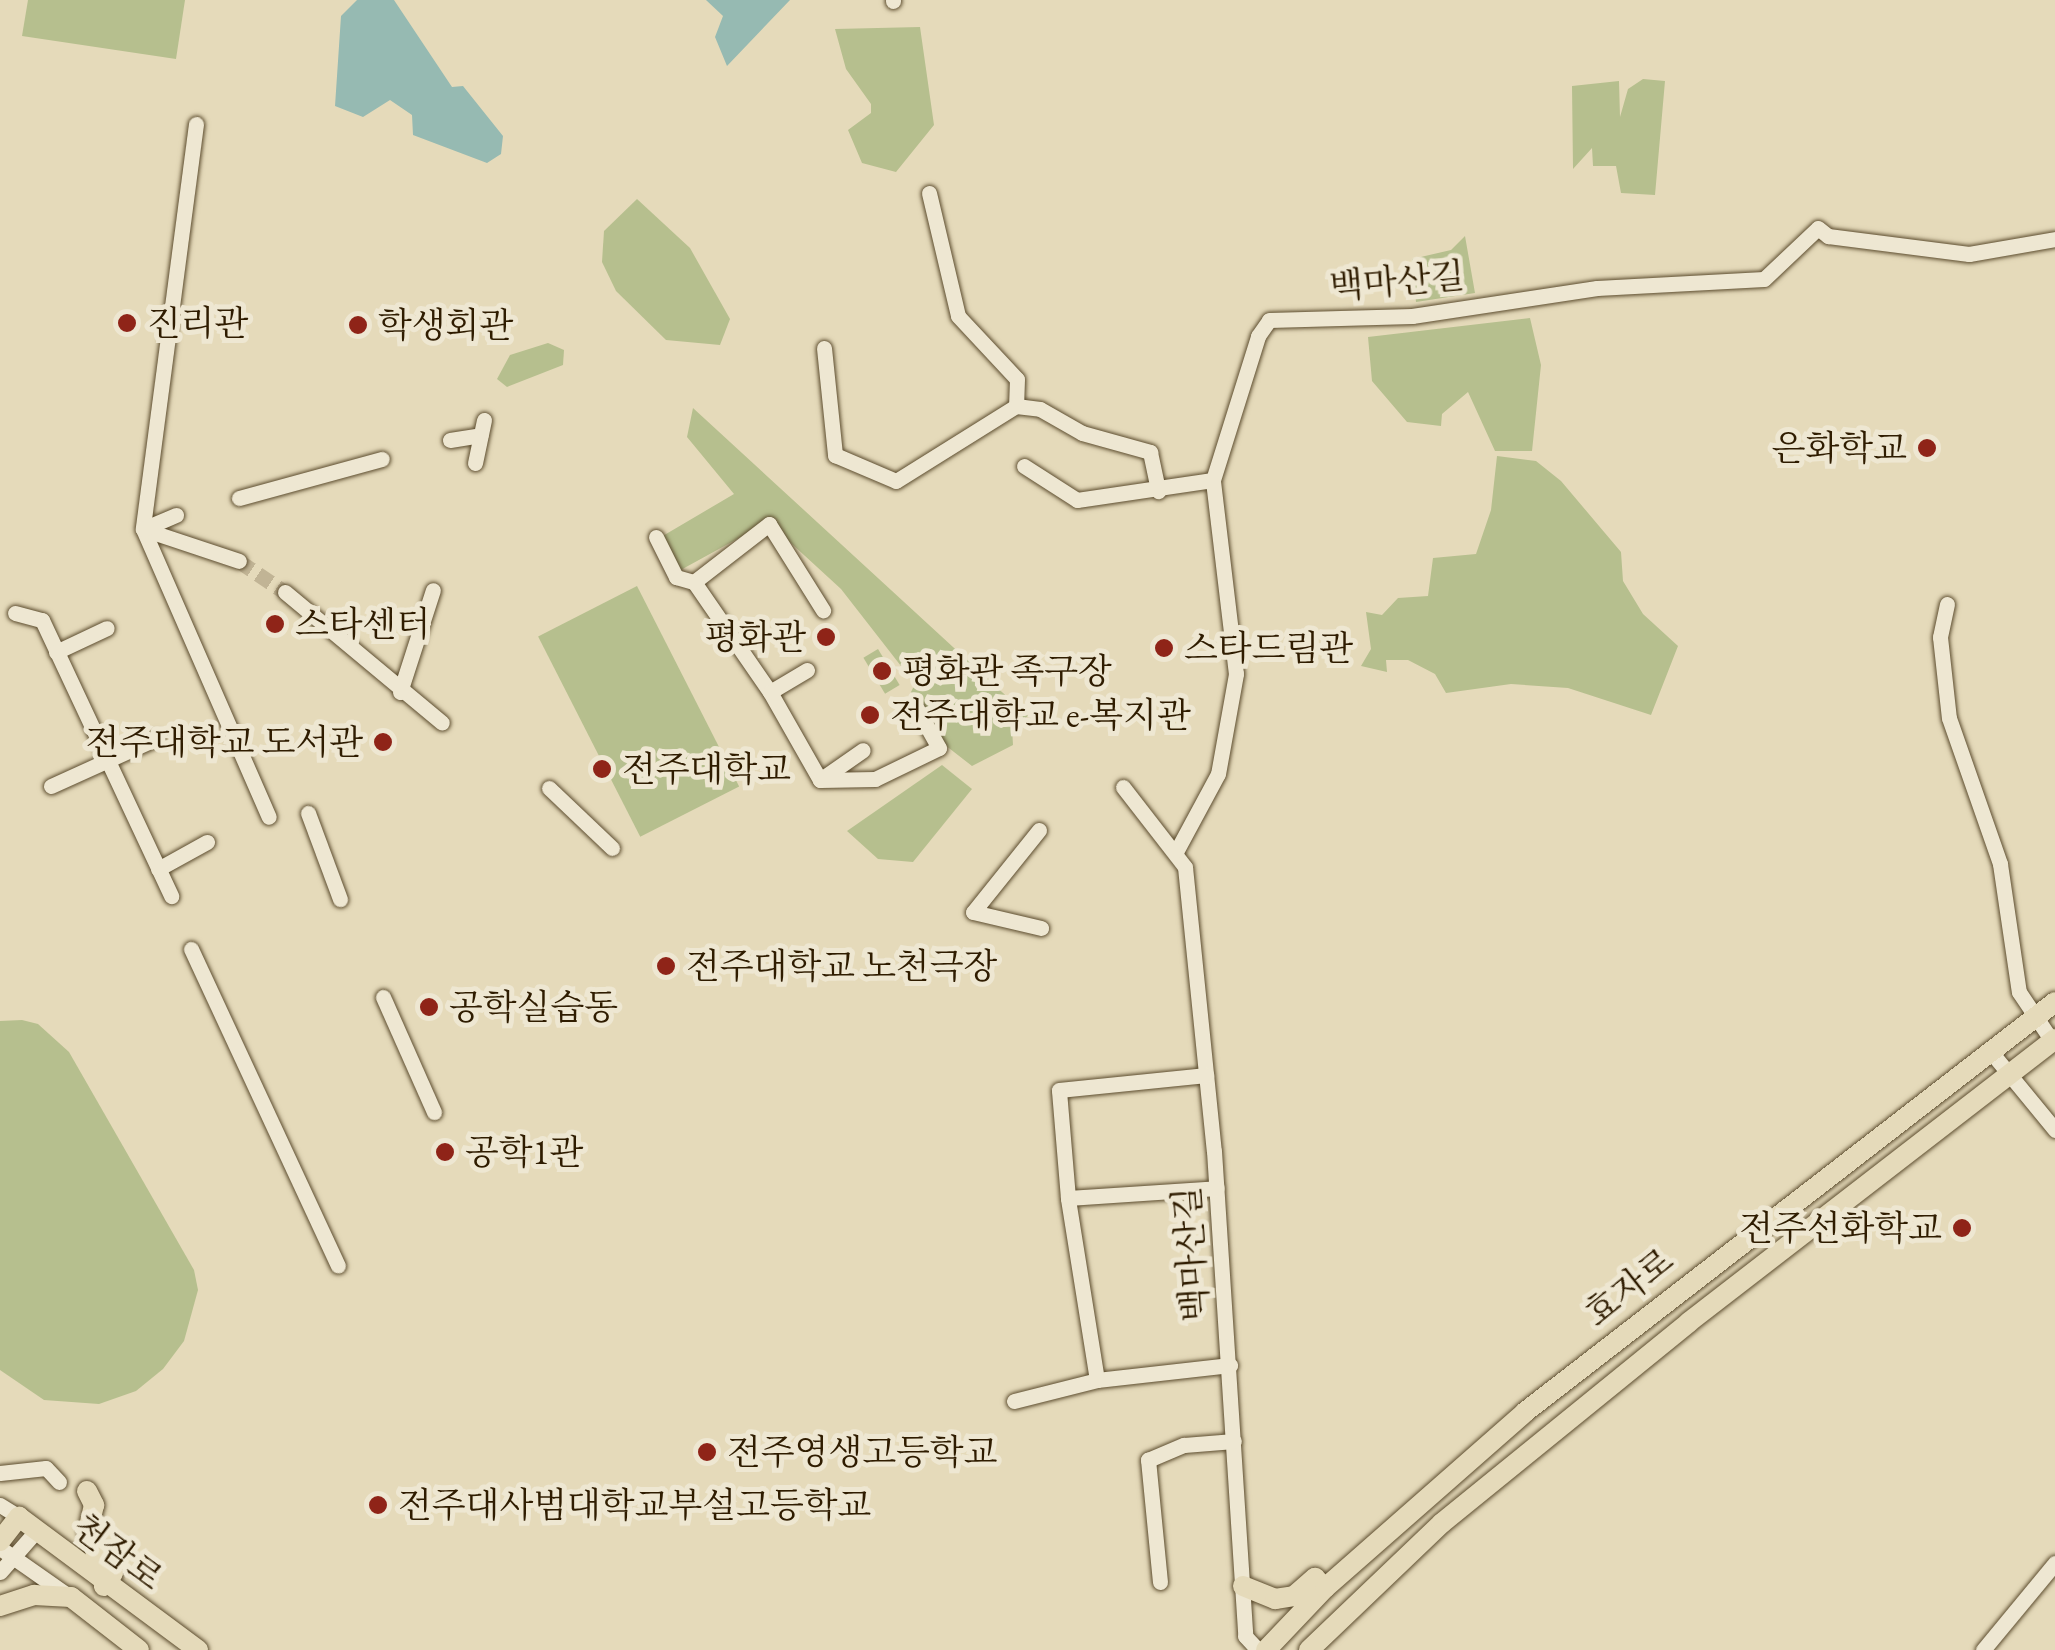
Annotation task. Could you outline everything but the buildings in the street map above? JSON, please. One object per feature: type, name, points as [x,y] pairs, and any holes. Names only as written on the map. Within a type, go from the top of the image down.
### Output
[{"type":"main road","name":"효자로","points":[[1266,1650],[1325,1588],[1524,1412],[2055,1002]]},
{"type":"main road","name":"효자로","points":[[1310,1650],[1442,1522],[1689,1322],[2054,1040]]},
{"type":"main road","points":[[87,1491],[94,1505],[88,1532],[96,1556],[113,1572],[104,1586]]},
{"type":"main road","points":[[4,1548],[19,1517]]},
{"type":"main road","name":"천잠로","points":[[19,1517],[104,1586],[198,1650]]},
{"type":"main road","points":[[1244,1586],[1275,1599],[1294,1596],[1315,1578],[1325,1588]]},
{"type":"main road","points":[[0,1606],[34,1595],[71,1597]]},
{"type":"main road","name":"천잠로","points":[[71,1597],[139,1650]]},
{"type":"street","points":[[196,124],[143,529],[269,817]]},
{"type":"street","points":[[929,193],[958,316],[1017,380],[1016,406]]},
{"type":"street","name":"백마산길","points":[[1178,850],[1218,774],[1236,674],[1214,480],[1269,320],[1412,316],[1597,288],[1764,279],[1818,228],[1828,236],[1969,254],[2055,239]]},
{"type":"street","points":[[824,348],[835,455],[896,481],[1016,406],[1040,408],[1082,433],[1150,452],[1158,491]]},
{"type":"street","points":[[450,440],[483,427],[475,462]]},
{"type":"street","points":[[238,498],[382,458]]},
{"type":"street","points":[[1024,466],[1077,500],[1214,480]]},
{"type":"street","points":[[143,529],[176,515]]},
{"type":"street","points":[[694,582],[769,524],[823,610]]},
{"type":"street","points":[[143,529],[239,561]]},
{"type":"street","points":[[656,537],[676,577],[694,582],[770,692],[820,780]]},
{"type":"street","points":[[400,692],[433,590]]},
{"type":"street","points":[[285,592],[442,724]]},
{"type":"street","points":[[1947,604],[1940,637],[1949,718],[2000,864],[2020,992],[2033,1018],[2054,1040]]},
{"type":"street","points":[[15,613],[42,620],[171,896]]},
{"type":"street","points":[[56,652],[107,628]]},
{"type":"street","points":[[770,692],[807,670]]},
{"type":"street","points":[[820,780],[875,779],[938,748],[917,709]]},
{"type":"street","points":[[51,786],[157,738]]},
{"type":"street","points":[[820,780],[862,750]]},
{"type":"street","name":"백마산길","points":[[1124,787],[1178,850],[1185,867],[1217,1188],[1245,1636],[1258,1650]]},
{"type":"street","points":[[549,788],[612,848]]},
{"type":"street","points":[[308,813],[340,899]]},
{"type":"street","points":[[1039,830],[973,912],[1040,928]]},
{"type":"street","points":[[158,868],[207,842]]},
{"type":"street","points":[[191,948],[338,1265]]},
{"type":"street","points":[[383,997],[434,1112]]},
{"type":"street","points":[[1992,1052],[2055,1130]]},
{"type":"street","points":[[1097,1380],[1068,1198],[1059,1090],[1206,1075]]},
{"type":"street","points":[[1068,1198],[1217,1188]]},
{"type":"street","points":[[1014,1401],[1097,1380],[1230,1365]]},
{"type":"street","points":[[1160,1582],[1148,1460],[1184,1446],[1234,1442]]},
{"type":"street","points":[[0,1472],[46,1468],[59,1482]]},
{"type":"street","name":"천잠로","points":[[0,1505],[19,1517]]},
{"type":"street","points":[[0,1572],[4,1548],[36,1532]]},
{"type":"street","name":"천잠로","points":[[4,1548],[71,1597]]},
{"type":"street","points":[[1983,1650],[2055,1563]]},
{"type":"green space","points":[[28,0],[185,0],[176,59],[22,36]]},
{"type":"green space","points":[[920,27],[934,125],[896,172],[862,163],[848,130],[871,113],[871,104],[846,69],[835,29]]},
{"type":"green space","points":[[1643,79],[1665,81],[1655,195],[1621,193],[1616,166],[1593,166],[1592,148],[1573,169],[1572,86],[1619,81],[1620,117],[1628,89]]},
{"type":"green space","points":[[637,199],[690,248],[730,319],[720,345],[666,340],[616,291],[602,262],[604,231]]},
{"type":"green space","points":[[1465,236],[1475,293],[1416,302],[1412,259],[1451,250]]},
{"type":"green space","points":[[1530,318],[1541,365],[1532,451],[1495,451],[1468,392],[1442,414],[1441,426],[1407,422],[1372,381],[1368,337]]},
{"type":"green space","points":[[548,343],[564,350],[563,365],[507,387],[497,379],[510,355]]},
{"type":"green space","points":[[693,408],[1028,716],[1012,728],[1013,745],[972,766],[936,738],[911,692],[915,684],[841,589],[768,522],[677,572],[661,537],[734,494],[687,437]]},
{"type":"green space","points":[[1497,456],[1536,461],[1561,481],[1621,552],[1623,581],[1643,614],[1678,646],[1651,715],[1568,688],[1511,684],[1446,693],[1435,674],[1408,660],[1386,660],[1387,672],[1361,666],[1371,649],[1366,612],[1382,615],[1398,598],[1428,596],[1433,558],[1476,554],[1491,510]]},
{"type":"green space","points":[[637,586],[739,786],[640,837],[538,636]]},
{"type":"green space","name":"평화관 족구장","points":[[878,649],[900,685],[885,694],[863,658]]},
{"type":"green space","points":[[942,765],[972,789],[913,862],[878,859],[847,831]]},
{"type":"green space","points":[[0,1021],[38,1024],[69,1052],[194,1270],[198,1290],[184,1341],[163,1369],[136,1391],[99,1404],[44,1400],[0,1370]]},
{"type":"water","points":[[357,0],[394,0],[452,87],[463,86],[503,136],[501,154],[487,163],[413,135],[412,115],[390,100],[363,117],[335,106],[341,16]]},
{"type":"water","points":[[706,0],[790,0],[727,66],[715,37],[723,16]]},
{"type":"tunnel","points":[[239,561],[285,592]]},
{"type":"place","name":"진리관","points":[[127,323]]},
{"type":"place","name":"학생회관","points":[[358,325]]},
{"type":"place","name":"은화학교","points":[[1927,448]]},
{"type":"place","name":"스타센터","points":[[275,624]]},
{"type":"place","name":"평화관","points":[[826,637]]},
{"type":"place","name":"스타드림관","points":[[1164,648]]},
{"type":"place","name":"평화관 족구장","points":[[882,671]]},
{"type":"place","name":"전주대학교 e-복지관","points":[[870,715]]},
{"type":"place","name":"전주대학교 도서관","points":[[383,742]]},
{"type":"place","name":"전주대학교","points":[[602,769]]},
{"type":"place","name":"전주대학교 노천극장","points":[[666,966]]},
{"type":"place","name":"공학실습동","points":[[429,1007]]},
{"type":"place","name":"공학1관","points":[[445,1152]]},
{"type":"place","name":"전주선화학교","points":[[1962,1228]]},
{"type":"place","name":"전주영생고등학교","points":[[707,1452]]},
{"type":"place","name":"전주대사범대학교부설고등학교","points":[[378,1505]]}]
